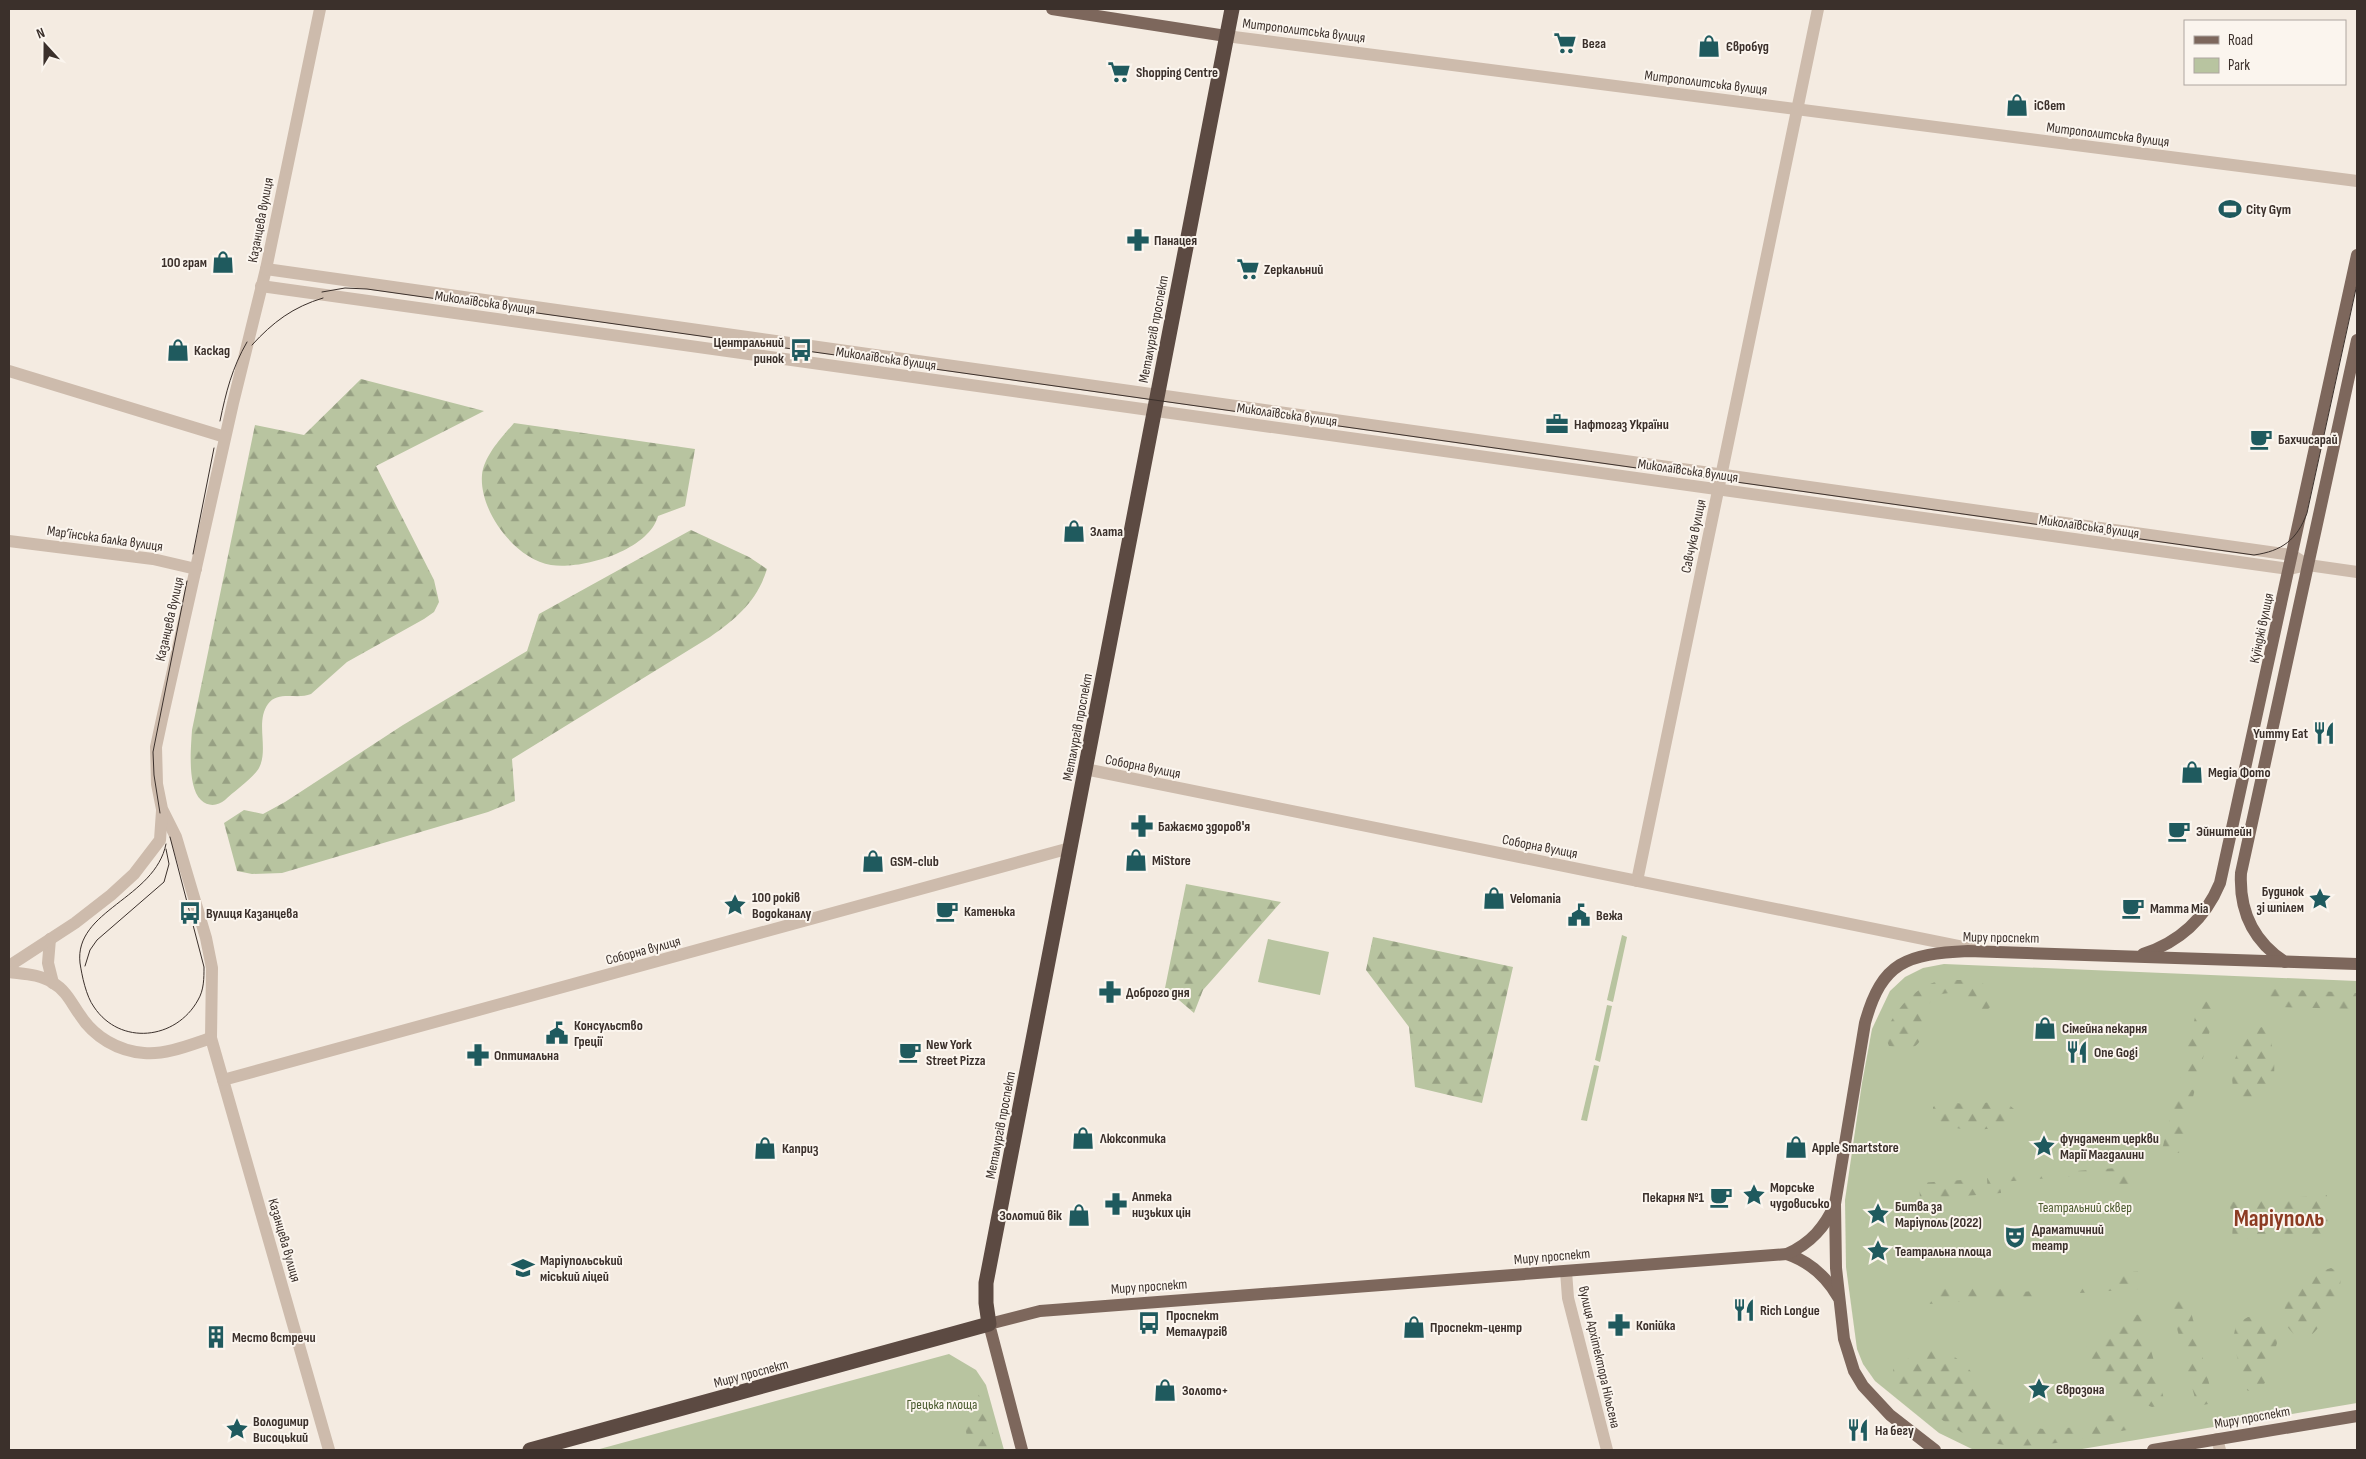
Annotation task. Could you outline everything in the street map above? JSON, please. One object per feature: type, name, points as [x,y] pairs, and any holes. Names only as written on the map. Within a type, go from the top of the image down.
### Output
[{"type":"highway","name":"Металургів проспект","points":[[989,1324],[986,1304],[986,1283],[1232,9]]},
{"type":"highway","name":"Миру проспект","points":[[530,1450],[989,1324]]},
{"type":"main road","name":"Митрополитська вулиця","points":[[1052,9],[1226,36]]},
{"type":"main road","name":"Куїнджі вулиця","points":[[2126,957],[2156,950],[2182,935],[2202,915],[2215,894],[2223,871],[2357,255]]},
{"type":"main road","points":[[2286,962],[2268,949],[2248,922],[2241,898],[2240,873],[2357,340]]},
{"type":"main road","name":"Миру проспект","points":[[1934,1450],[1890,1415],[1863,1386],[1848,1356],[1839,1299],[1835,1244],[1835,1204],[1860,1047],[1871,1000],[1877,987],[1886,976],[1910,959],[1945,952],[2357,964]]},
{"type":"main road","name":"Миру проспект","points":[[989,1324],[1040,1311],[1787,1254],[1810,1241],[1820,1230],[1835,1204]]},
{"type":"main road","name":"Миру проспект","points":[[1787,1254],[1811,1265],[1822,1275],[1839,1299]]},
{"type":"main road","name":"Металургів проспект","points":[[989,1324],[1022,1450]]},
{"type":"main road","name":"Миру проспект","points":[[2153,1450],[2219,1445],[2357,1416]]},
{"type":"street","name":"Казанцева вулиця","points":[[160,840],[162,809],[157,784],[156,747],[225,437],[266,269],[320,9]]},
{"type":"street","name":"Савчука вулиця","points":[[1636,881],[1818,9]]},
{"type":"street","name":"Митрополитська вулиця","points":[[1226,36],[2357,181]]},
{"type":"street","name":"Миколаївська вулиця","points":[[266,269],[926,363],[1156,403],[1718,489],[2288,570],[2308,565],[2357,572]]},
{"type":"street","name":"Миколаївська вулиця","points":[[262,286],[923,378],[1156,403],[1721,475],[2292,555],[2308,565]]},
{"type":"street","points":[[923,378],[926,363]]},
{"type":"street","points":[[9,371],[225,437]]},
{"type":"street","name":"Мар’їнська балка вулиця","points":[[9,541],[153,559],[196,569]]},
{"type":"street","name":"Соборна вулиця","points":[[1085,769],[1990,952]]},
{"type":"street","name":"Казанцева вулиця","points":[[162,809],[176,837],[192,888],[212,968],[211,1038],[329,1450]]},
{"type":"street","points":[[9,966],[50,940],[111,895],[134,874],[160,840],[176,837]]},
{"type":"street","name":"Соборна вулиця","points":[[223,1080],[1070,848]]},
{"type":"street","points":[[50,940],[48,962],[53,983]]},
{"type":"street","points":[[9,972],[36,975],[53,983],[72,1002],[93,1032],[108,1043],[126,1050],[145,1053],[164,1052],[211,1038]]},
{"type":"street","name":"вулиця Архітектора Нільсена","points":[[1566,1271],[1568,1298],[1607,1450]]},
{"type":"green space","points":[[361,379],[484,411],[376,466],[434,580],[439,602],[434,612],[347,662],[311,694],[306,696],[282,696],[272,700],[264,711],[262,727],[263,753],[259,768],[222,802],[213,805],[207,804],[197,794],[192,777],[192,730],[255,425],[304,435]]},
{"type":"green space","points":[[514,423],[695,449],[685,506],[658,516],[652,528],[642,539],[629,548],[597,561],[564,566],[538,561],[513,543],[502,531],[486,503],[483,489],[482,475],[486,461],[494,447]]},
{"type":"green space","points":[[691,530],[749,557],[767,569],[752,600],[737,616],[710,637],[512,759],[515,801],[488,812],[282,873],[252,874],[237,871],[224,823],[244,810],[263,814],[285,802],[403,725],[527,651],[539,614]]},
{"type":"green space","points":[[1186,884],[1281,902],[1203,990],[1194,1013],[1165,988]]},
{"type":"green space","points":[[1622,935],[1627,937],[1613,1002],[1607,1000]]},
{"type":"green space","points":[[1373,937],[1513,967],[1482,1103],[1415,1087],[1409,1027],[1366,970]]},
{"type":"green space","points":[[1268,939],[1329,952],[1320,995],[1258,982]]},
{"type":"green space","name":"Театральний сквер","points":[[1944,964],[2357,981],[2357,1403],[2076,1450],[1974,1450],[1939,1433],[1875,1381],[1863,1364],[1857,1349],[1846,1267],[1845,1200],[1862,1083],[1872,1029],[1890,991],[1905,977],[1923,968]]},
{"type":"green space","points":[[1948,980],[1967,980],[1988,985],[1993,993],[1993,1000],[1989,1009],[1979,1010],[1963,998],[1946,993],[1936,997],[1926,1008],[1923,1034],[1918,1044],[1906,1050],[1889,1046],[1887,1038],[1888,1029],[1904,1003],[1926,986]]},
{"type":"green space","points":[[2274,989],[2357,993],[2357,1009],[2273,1007],[2264,1000],[2265,995]]},
{"type":"green space","points":[[2199,1001],[2217,1002],[2197,1082],[2190,1075],[2180,1078]]},
{"type":"green space","points":[[1607,1005],[1612,1006],[1600,1062],[1595,1060]]},
{"type":"green space","points":[[2262,1027],[2272,1030],[2273,1081],[2264,1093],[2245,1098],[2235,1092],[2232,1074],[2234,1064],[2241,1044],[2247,1036],[2254,1030]]},
{"type":"green space","points":[[1594,1065],[1599,1066],[1587,1121],[1581,1120]]},
{"type":"green space","points":[[2178,1085],[2185,1092],[2195,1089],[2179,1153],[2162,1150]]},
{"type":"green space","points":[[2003,1100],[2014,1109],[2014,1119],[1996,1128],[1968,1130],[1954,1127],[1943,1123],[1935,1116],[1933,1107],[1942,1101],[1971,1105]]},
{"type":"green space","points":[[2130,1167],[2132,1186],[2107,1187],[2106,1174],[2037,1179],[2036,1174]]},
{"type":"green space","points":[[2025,1175],[2026,1180],[2000,1182],[2001,1193],[1988,1194],[1987,1178]]},
{"type":"green space","points":[[1976,1179],[1977,1195],[1920,1199],[1919,1183]]},
{"type":"green space","points":[[2327,1195],[2326,1214],[2330,1233],[2232,1240],[2233,1221],[2229,1202]]},
{"type":"green space","points":[[2331,1268],[2341,1273],[2341,1280],[2330,1309],[2312,1334],[2307,1338],[2296,1337],[2284,1323],[2286,1304],[2297,1288],[2305,1281]]},
{"type":"green space","points":[[2138,1271],[2139,1289],[2080,1293],[2080,1288],[2114,1285],[2114,1273]]},
{"type":"green space","points":[[2007,1283],[2008,1293],[2035,1291],[2035,1297],[1995,1299],[1994,1284]]},
{"type":"green space","points":[[1983,1284],[1984,1300],[1928,1304],[1927,1288]]},
{"type":"green space","points":[[2187,1297],[2200,1346],[2183,1351],[2170,1302]]},
{"type":"green space","points":[[2134,1314],[2140,1315],[2143,1320],[2164,1399],[2163,1405],[2152,1407],[2126,1398],[2116,1384],[2087,1362],[2085,1351],[2088,1344],[2113,1331],[2126,1317]]},
{"type":"green space","points":[[2248,1317],[2268,1324],[2277,1338],[2275,1348],[2263,1362],[2265,1383],[2255,1391],[2248,1391],[2244,1386],[2233,1340],[2236,1324]]},
{"type":"green space","points":[[1930,1350],[1944,1353],[1965,1365],[1993,1403],[2002,1412],[2020,1423],[2038,1428],[2059,1429],[2074,1427],[2115,1414],[2129,1418],[2134,1424],[2127,1430],[2043,1445],[2022,1446],[1981,1440],[1952,1427],[1896,1384],[1893,1378],[1893,1369],[1905,1360]]},
{"type":"green space","points":[[2201,1351],[2214,1403],[2197,1406],[2184,1356]]},
{"type":"green space","name":"Грецька площа","points":[[949,1354],[976,1370],[986,1385],[1004,1450],[596,1450]]},
{"type":"green space","points":[[977,1393],[986,1404],[997,1450],[970,1450],[965,1427],[973,1414],[972,1396]]},
{"type":"tram line","points":[[322,292],[345,288],[367,289],[2254,555],[2273,551],[2287,543],[2298,530],[2307,513],[2357,284]]},
{"type":"tram line","points":[[252,345],[284,316],[302,306],[323,298]]},
{"type":"tram line","points":[[220,421],[230,380],[247,342]]},
{"type":"tram line","points":[[193,554],[214,448]]},
{"type":"tram line","points":[[160,813],[154,775],[153,752],[187,581]]},
{"type":"tram line","points":[[166,844],[159,863],[147,878],[89,930],[82,945],[80,963],[91,1002],[105,1020],[118,1028],[133,1032],[148,1033],[162,1030],[176,1023],[188,1013],[198,1000],[203,988],[204,967],[170,837]]},
{"type":"tram line","points":[[85,966],[90,950],[97,940],[164,882],[169,864],[166,849]]},
{"type":"place","name":"Вега","points":[[1565,43]]},
{"type":"place","name":"Євробуд","points":[[1709,46]]},
{"type":"place","name":"Shopping Centre","points":[[1119,72]]},
{"type":"place","name":"iСвет","points":[[2017,105]]},
{"type":"place","name":"City Gym","points":[[2230,209]]},
{"type":"place","name":"Панацея","points":[[1138,240]]},
{"type":"place","name":"100 грам","points":[[223,262]]},
{"type":"place","name":"Zеркальний","points":[[1248,269]]},
{"type":"place","name":"Каскад","points":[[178,350]]},
{"type":"place","name":"Центральний ринок","points":[[801,350]]},
{"type":"place","name":"Нафтогаз України","points":[[1557,424]]},
{"type":"place","name":"Бахчисарай","points":[[2261,439]]},
{"type":"place","name":"Злата","points":[[1074,531]]},
{"type":"place","name":"Yummy Eat","points":[[2324,733]]},
{"type":"place","name":"Медіа Фото","points":[[2192,772]]},
{"type":"place","name":"Бажаємо здоров'я","points":[[1142,826]]},
{"type":"place","name":"Эйнштейн","points":[[2179,831]]},
{"type":"place","name":"MiStore","points":[[1136,860]]},
{"type":"place","name":"GSM-club","points":[[873,861]]},
{"type":"place","name":"Velomania","points":[[1494,898]]},
{"type":"place","name":"Будинок зі шпілем","points":[[2320,899]]},
{"type":"place","name":"100 років Водоканалу","points":[[735,905]]},
{"type":"place","name":"Mamma Mia","points":[[2133,908]]},
{"type":"place","name":"Катенька","points":[[947,911]]},
{"type":"place","name":"Вулиця Казанцева","points":[[190,913]]},
{"type":"place","name":"Вежа","points":[[1579,915]]},
{"type":"place","name":"Доброго дня","points":[[1110,992]]},
{"type":"place","name":"Сімейна пекарня","points":[[2045,1028]]},
{"type":"place","name":"Консульство Греції","points":[[557,1033]]},
{"type":"place","name":"New York Street Pizza","points":[[910,1052]]},
{"type":"place","name":"One Gogi","points":[[2077,1052]]},
{"type":"place","name":"Оптимальна","points":[[478,1055]]},
{"type":"place","name":"Люксоптика","points":[[1083,1138]]},
{"type":"place","name":"фундамент церкви Марії Магдалини","points":[[2044,1146]]},
{"type":"place","name":"Apple Smartstore","points":[[1796,1147]]},
{"type":"place","name":"Каприз","points":[[765,1148]]},
{"type":"place","name":"Морське чудовисько","points":[[1754,1195]]},
{"type":"place","name":"Пекарня №1","points":[[1721,1197]]},
{"type":"place","name":"Аптека низьких цін","points":[[1116,1204]]},
{"type":"place","name":"Битва за Маріуполь (2022)","points":[[1878,1214]]},
{"type":"place","name":"Золотий вік","points":[[1079,1215]]},
{"type":"place","name":"Драматичний театр","points":[[2015,1237]]},
{"type":"place","name":"Театральна площа","points":[[1878,1251]]},
{"type":"place","name":"Маріупольський міський ліцей","points":[[523,1268]]},
{"type":"place","name":"Rich Longue","points":[[1744,1310]]},
{"type":"place","name":"Проспект Металургів","points":[[1149,1323]]},
{"type":"place","name":"Копійка","points":[[1619,1325]]},
{"type":"place","name":"Проспект-центр","points":[[1414,1327]]},
{"type":"place","name":"Место встречи","points":[[216,1337]]},
{"type":"place","name":"Єврозона","points":[[2039,1389]]},
{"type":"place","name":"Золото+","points":[[1165,1390]]},
{"type":"place","name":"Володимир Висоцький","points":[[237,1429]]},
{"type":"place","name":"На бегу","points":[[1858,1430]]},
{"type":"district","name":"Маріуполь","points":[[2279,1218]]}]
